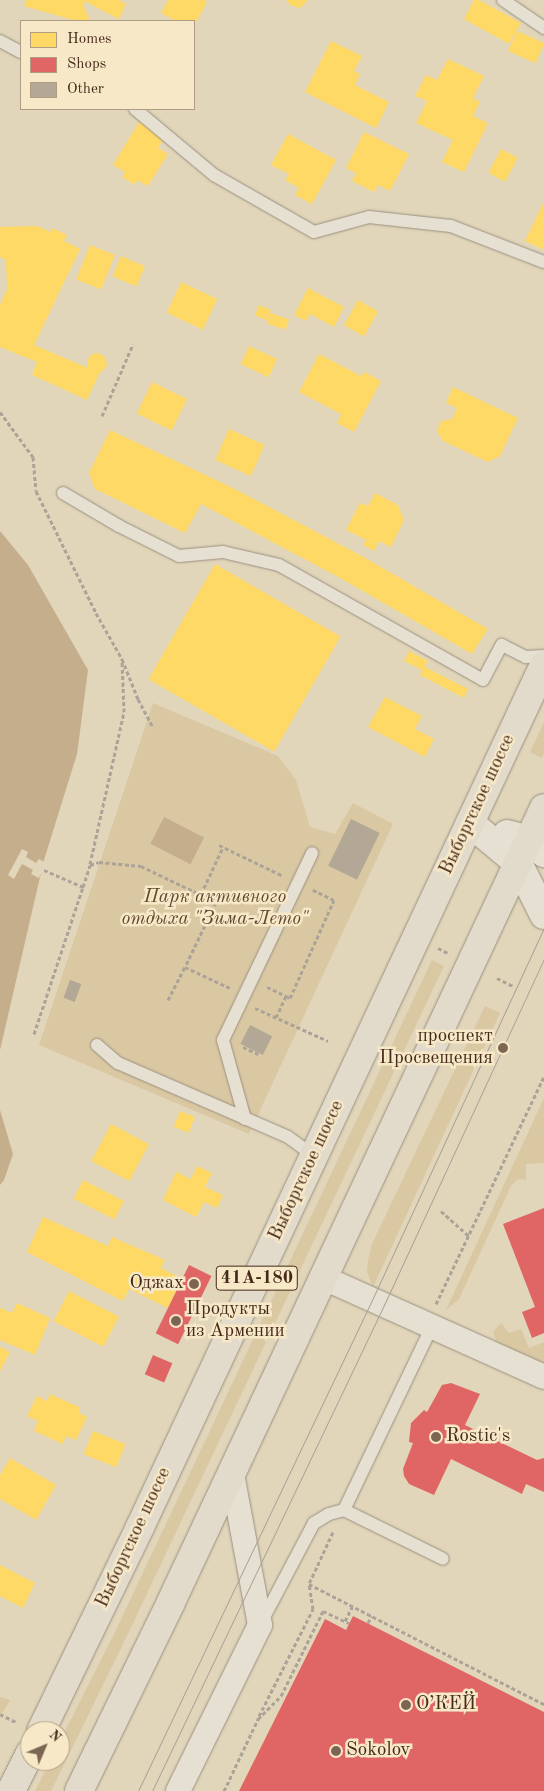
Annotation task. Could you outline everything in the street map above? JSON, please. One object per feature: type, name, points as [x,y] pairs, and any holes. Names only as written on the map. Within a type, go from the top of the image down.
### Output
[{"type":"main road","name":"Выборгское шоссе","points":[[32,1721],[127,1554],[544,665]]},
{"type":"main road","name":"41А-180","points":[[79,1791],[530,852],[544,808]]},
{"type":"main road","points":[[470,823],[530,852],[544,915]]},
{"type":"main road","points":[[11,1791],[21,1771]]},
{"type":"street","points":[[324,1278],[544,1377]]},
{"type":"street","points":[[178,1791],[260,1625],[232,1474]]},
{"type":"lane","points":[[503,0],[544,28]]},
{"type":"lane","points":[[0,41],[20,51]]},
{"type":"lane","points":[[136,110],[214,175],[314,232],[369,217],[450,226],[544,262]]},
{"type":"lane","points":[[63,493],[119,526],[179,556],[222,552],[279,565],[483,680],[502,645],[526,657],[544,656]]},
{"type":"lane","points":[[246,1119],[223,1040],[312,853]]},
{"type":"lane","points":[[96,1045],[118,1063],[288,1137],[314,1156]]},
{"type":"lane","points":[[344,1510],[429,1326]]},
{"type":"lane","points":[[260,1625],[314,1523],[329,1514],[344,1510],[443,1559]]},
{"type":"lane","points":[[253,1582],[269,1586],[282,1584]]},
{"type":"path","points":[[102,416],[133,344]]},
{"type":"path","points":[[0,412],[34,457],[36,491],[96,613],[122,659],[138,699],[153,727]]},
{"type":"path","points":[[34,1034],[90,864],[124,712],[122,659]]},
{"type":"path","points":[[201,894],[221,846],[334,900],[290,998],[252,979]]},
{"type":"path","points":[[90,864],[99,862],[141,866],[216,902],[168,1000]]},
{"type":"path","points":[[44,870],[83,887]]},
{"type":"path","points":[[438,948],[450,954]]},
{"type":"path","points":[[185,968],[276,1018],[328,1041]]},
{"type":"path","points":[[497,978],[513,986]]},
{"type":"path","points":[[276,1018],[286,996]]},
{"type":"path","points":[[429,1326],[544,1077]]},
{"type":"path","points":[[442,1211],[469,1236]]},
{"type":"path","points":[[224,1791],[313,1608],[309,1584],[344,1510]]},
{"type":"path","points":[[309,1584],[544,1704]]},
{"type":"path","points":[[345,1621],[352,1606]]},
{"type":"path","points":[[258,1719],[281,1696],[323,1611],[349,1623]]},
{"type":"path","points":[[368,1623],[371,1616]]},
{"type":"path","points":[[0,1714],[20,1723]]},
{"type":"green space","name":"Парк активного отдыха \"Зима-Лето\"","points":[[153,703],[278,756],[296,780],[310,827],[335,834],[353,803],[393,824],[249,1134],[39,1045]]},
{"type":"green space","points":[[544,722],[544,753],[542,758],[530,752]]},
{"type":"green space","points":[[432,960],[444,966],[70,1752],[70,1721],[114,1634]]},
{"type":"green space","points":[[485,1006],[500,1013],[373,1287],[367,1272],[372,1244]]},
{"type":"green space","points":[[544,1098],[544,1163],[526,1164],[526,1180],[518,1179],[511,1186],[459,1299],[446,1310]]},
{"type":"green space","points":[[501,1323],[509,1333],[521,1329],[529,1348],[544,1342],[544,1365],[497,1344],[493,1332]]},
{"type":"green space","points":[[0,1697],[10,1700],[0,1717]]},
{"type":"green space","points":[[45,1771],[61,1771],[51,1791],[35,1791]]},
{"type":"shaded area","points":[[0,531],[28,565],[88,670],[77,754],[44,860],[0,1050]]},
{"type":"shaded area","points":[[164,817],[204,837],[190,864],[150,844]]},
{"type":"shaded area","points":[[0,1110],[13,1154],[4,1180],[0,1185]]},
{"type":"pier","points":[[22,849],[28,852],[26,857],[36,863],[39,859],[46,863],[39,878],[31,874],[33,870],[22,864],[14,879],[8,875]]},
{"type":"building: Homes","points":[[26,0],[119,0],[126,4],[119,19],[84,1],[83,4],[90,20],[73,20],[24,6]]},
{"type":"building: Homes","points":[[168,0],[204,0],[207,2],[195,24],[195,20],[174,20],[161,13]]},
{"type":"building: Homes","points":[[286,0],[308,0],[300,8],[290,5]]},
{"type":"building: Homes","points":[[474,0],[479,0],[521,23],[509,44],[464,19]]},
{"type":"building: Homes","points":[[517,31],[544,43],[535,63],[508,51]]},
{"type":"building: Homes","points":[[331,41],[362,56],[354,71],[360,74],[355,85],[389,102],[376,128],[305,92]]},
{"type":"building: Homes","points":[[448,59],[484,76],[473,98],[480,102],[473,116],[488,123],[464,172],[442,162],[453,140],[416,123],[427,101],[415,96],[426,75],[437,80]]},
{"type":"building: Homes","points":[[139,122],[164,138],[158,148],[168,154],[148,186],[137,180],[135,185],[122,177],[125,172],[113,165]]},
{"type":"building: Homes","points":[[364,132],[409,154],[390,191],[378,185],[374,192],[352,181],[356,173],[346,168]]},
{"type":"building: Homes","points":[[288,134],[336,160],[312,204],[295,195],[299,188],[285,180],[289,174],[271,165]]},
{"type":"building: Homes","points":[[501,149],[518,158],[505,182],[488,173]]},
{"type":"building: Homes","points":[[544,201],[544,250],[525,241]]},
{"type":"building: Homes","points":[[37,226],[51,232],[52,228],[67,235],[64,241],[80,249],[34,345],[88,368],[87,361],[92,354],[99,353],[106,358],[107,366],[99,374],[87,400],[32,375],[37,362],[0,347],[0,305],[7,289],[6,260],[0,257],[0,227]]},
{"type":"building: Homes","points":[[90,245],[115,255],[101,289],[76,279]]},
{"type":"building: Homes","points":[[121,256],[145,266],[136,286],[112,276]]},
{"type":"building: Homes","points":[[181,282],[217,299],[203,330],[167,313]]},
{"type":"building: Homes","points":[[308,288],[344,307],[334,327],[310,314],[306,321],[294,315]]},
{"type":"building: Homes","points":[[358,300],[378,311],[364,337],[344,325]]},
{"type":"building: Homes","points":[[259,305],[271,310],[267,320],[255,315]]},
{"type":"building: Homes","points":[[270,313],[289,319],[286,330],[267,323]]},
{"type":"building: Homes","points":[[249,346],[277,359],[269,377],[241,364]]},
{"type":"building: Homes","points":[[319,354],[361,376],[364,372],[381,381],[354,432],[337,423],[341,414],[299,392]]},
{"type":"building: Homes","points":[[152,382],[187,399],[172,431],[137,413]]},
{"type":"building: Homes","points":[[453,387],[518,418],[500,456],[488,462],[443,441],[437,431],[441,421],[452,419],[457,408],[446,403]]},
{"type":"building: Homes","points":[[229,429],[265,445],[251,476],[215,460]]},
{"type":"building: Homes","points":[[110,430],[233,488],[360,555],[488,629],[472,654],[342,579],[201,504],[185,533],[95,489],[89,473]]},
{"type":"building: Homes","points":[[375,493],[398,505],[404,520],[391,547],[379,541],[374,551],[363,545],[366,540],[346,530],[360,503],[368,506]]},
{"type":"building: Homes","points":[[215,564],[341,636],[274,752],[148,679]]},
{"type":"building: Homes","points":[[409,651],[428,661],[425,667],[468,689],[464,698],[420,675],[422,670],[404,661]]},
{"type":"building: Homes","points":[[385,697],[422,716],[415,729],[434,739],[425,757],[368,727]]},
{"type":"building: Homes","points":[[180,1111],[195,1117],[188,1133],[174,1127]]},
{"type":"building: Homes","points":[[111,1124],[149,1144],[129,1181],[91,1161]]},
{"type":"building: Homes","points":[[197,1166],[212,1173],[205,1187],[223,1195],[217,1208],[204,1202],[196,1217],[163,1200],[176,1172],[191,1179]]},
{"type":"building: Homes","points":[[83,1180],[124,1201],[114,1220],[73,1199]]},
{"type":"building: Homes","points":[[43,1217],[108,1246],[112,1237],[165,1260],[161,1268],[177,1276],[171,1288],[176,1291],[168,1308],[129,1289],[123,1301],[27,1252]]},
{"type":"building: Homes","points":[[69,1291],[119,1316],[103,1347],[54,1321]]},
{"type":"building: Homes","points":[[17,1303],[50,1318],[35,1355],[0,1340],[0,1308],[12,1313]]},
{"type":"building: Homes","points":[[0,1347],[10,1352],[0,1371]]},
{"type":"building: Homes","points":[[50,1394],[79,1407],[79,1413],[87,1417],[76,1440],[66,1436],[63,1444],[34,1431],[38,1421],[27,1416],[37,1396],[47,1401]]},
{"type":"building: Homes","points":[[93,1431],[125,1444],[116,1467],[84,1454]]},
{"type":"building: Homes","points":[[10,1458],[56,1485],[36,1520],[0,1499],[0,1475]]},
{"type":"building: Homes","points":[[0,1565],[35,1583],[23,1608],[0,1596]]},
{"type":"building: Shops","points":[[544,1208],[544,1333],[532,1338],[522,1312],[535,1307],[503,1224]]},
{"type":"building: Shops","points":[[189,1265],[211,1276],[178,1344],[156,1333]]},
{"type":"building: Shops","points":[[153,1355],[172,1363],[164,1383],[145,1374]]},
{"type":"building: Shops","points":[[451,1383],[480,1394],[465,1425],[537,1460],[544,1458],[544,1492],[526,1484],[522,1494],[451,1459],[434,1495],[409,1484],[404,1476],[403,1469],[413,1443],[409,1442],[411,1423],[424,1410],[427,1412],[442,1385]]},
{"type":"building: Shops","name":"О’КЕЙ","points":[[353,1616],[544,1712],[544,1791],[239,1791],[325,1619],[346,1630]]},
{"type":"building: Other","points":[[351,819],[380,833],[357,880],[328,866]]},
{"type":"building: Other","points":[[70,980],[81,984],[75,1002],[64,998]]},
{"type":"building: Other","points":[[250,1025],[272,1036],[263,1055],[240,1044]]},
{"type":"tram line","points":[[138,1791],[372,1300],[544,928]]},
{"type":"tram line","points":[[152,1791],[384,1305],[544,959]]},
{"type":"place","name":"проспект Просвещения","points":[[503,1048]]},
{"type":"place","name":"Оджах","points":[[194,1284]]},
{"type":"place","name":"Продукты из Армении","points":[[176,1321]]},
{"type":"place","name":"Rostic's","points":[[436,1437]]},
{"type":"place","name":"О’КЕЙ","points":[[406,1705]]},
{"type":"place","name":"Sokolov","points":[[336,1751]]}]
